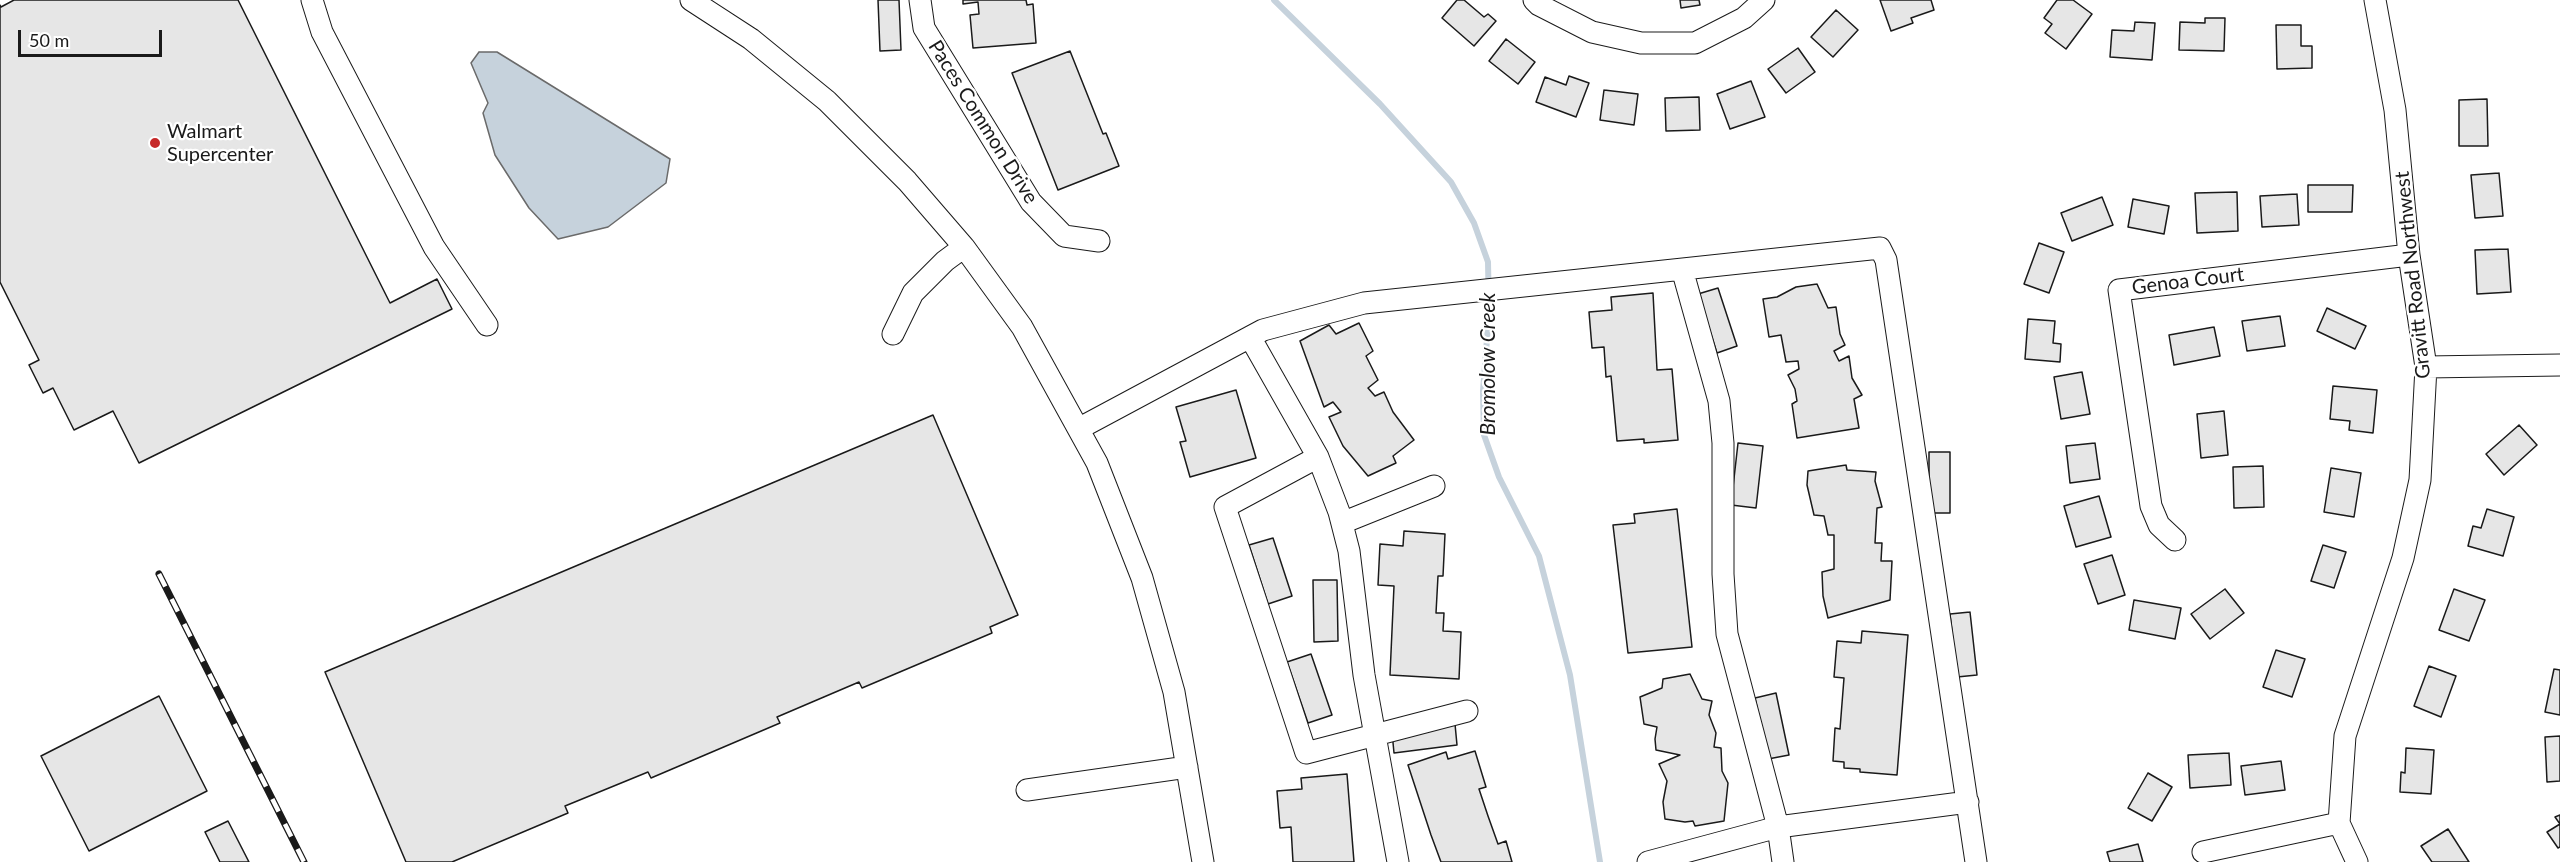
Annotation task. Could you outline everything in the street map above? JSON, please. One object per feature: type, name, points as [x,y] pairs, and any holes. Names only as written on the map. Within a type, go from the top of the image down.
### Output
[{"type":"street","points":[[312,0],[322,32],[434,247],[487,325]]},
{"type":"street","points":[[691,0],[751,39],[827,101],[907,181],[964,247],[1022,327],[1080,428],[1097,463],[1142,578],[1174,692],[1203,862]]},
{"type":"street","name":"Paces Common Drive","points":[[920,0],[924,28],[1031,202],[1064,236],[1099,241]]},
{"type":"street","points":[[1534,0],[1539,5],[1593,32],[1641,42],[1695,43],[1744,18],[1764,0]]},
{"type":"street","name":"Gravitt Road Northwest","points":[[2357,862],[2339,823],[2345,736],[2403,558],[2420,480],[2426,367],[2409,255],[2395,110],[2375,0]]},
{"type":"street","points":[[893,334],[913,293],[945,261],[964,247]]},
{"type":"street","points":[[1080,428],[1263,330],[1364,303],[1880,248],[1887,260],[1976,862]]},
{"type":"street","name":"Genoa Court","points":[[2175,540],[2159,525],[2151,506],[2119,290],[2409,255]]},
{"type":"street","points":[[1682,269],[1719,401],[1723,443],[1723,574],[1727,634],[1778,827],[1783,862]]},
{"type":"street","points":[[1250,337],[1318,457],[1342,524],[1349,551],[1374,734],[1398,862]]},
{"type":"street","points":[[2426,367],[2560,365]]},
{"type":"street","points":[[1318,457],[1226,507],[1306,753],[1467,711]]},
{"type":"street","points":[[1342,524],[1434,486]]},
{"type":"street","points":[[1027,790],[1187,767]]},
{"type":"street","points":[[1648,862],[1778,827],[1968,802]]},
{"type":"street","points":[[2203,852],[2339,823]]},
{"type":"shaded area","points":[[479,52],[497,52],[670,159],[666,183],[608,227],[558,239],[529,208],[495,155],[483,113],[488,103],[471,63]]},
{"type":"building","name":"Walmart Supercenter","points":[[14,0],[238,0],[390,303],[437,279],[452,309],[139,463],[113,411],[74,430],[53,388],[43,393],[29,365],[39,360],[0,282],[0,5],[1,7]]},
{"type":"building","points":[[878,0],[899,0],[901,50],[880,51]]},
{"type":"building","points":[[963,0],[1026,0],[1027,5],[1033,4],[1036,43],[973,48],[970,15],[979,14],[978,2],[963,4]]},
{"type":"building","points":[[1457,0],[1464,0],[1484,17],[1488,14],[1496,21],[1474,46],[1442,18]]},
{"type":"building","points":[[1680,0],[1699,0],[1700,5],[1681,8]]},
{"type":"building","points":[[1880,0],[1931,0],[1934,10],[1911,18],[1913,23],[1891,31]]},
{"type":"building","points":[[2057,0],[2073,0],[2092,14],[2066,49],[2045,33],[2052,24],[2044,18]]},
{"type":"building","points":[[1836,10],[1858,30],[1833,57],[1811,37]]},
{"type":"building","points":[[2205,18],[2225,18],[2224,51],[2179,50],[2180,22],[2205,23]]},
{"type":"building","points":[[2135,22],[2155,23],[2152,60],[2110,57],[2112,30],[2134,31]]},
{"type":"building","points":[[2276,25],[2301,25],[2301,46],[2312,46],[2312,68],[2277,69]]},
{"type":"building","points":[[1506,39],[1535,62],[1518,84],[1489,61]]},
{"type":"building","points":[[1798,48],[1815,72],[1786,93],[1768,69]]},
{"type":"building","points":[[1070,51],[1103,134],[1106,133],[1119,166],[1058,190],[1012,73]]},
{"type":"building","points":[[1569,76],[1589,83],[1576,117],[1536,102],[1545,77],[1566,85]]},
{"type":"building","points":[[1751,81],[1765,117],[1730,129],[1717,94]]},
{"type":"building","points":[[1604,90],[1638,94],[1634,125],[1600,120]]},
{"type":"building","points":[[1699,97],[1700,130],[1666,131],[1665,98]]},
{"type":"building","points":[[2487,99],[2488,146],[2459,146],[2459,100]]},
{"type":"building","points":[[2499,173],[2503,216],[2475,218],[2471,175]]},
{"type":"building","points":[[2308,185],[2353,185],[2352,212],[2308,212]]},
{"type":"building","points":[[2237,192],[2238,231],[2197,233],[2195,193]]},
{"type":"building","points":[[2297,194],[2299,225],[2262,227],[2260,196]]},
{"type":"building","points":[[2102,197],[2113,225],[2072,241],[2061,213]]},
{"type":"building","points":[[2133,199],[2169,206],[2164,234],[2128,227]]},
{"type":"building","points":[[2039,243],[2064,252],[2049,293],[2024,284]]},
{"type":"building","points":[[2508,249],[2511,292],[2477,294],[2475,250]]},
{"type":"building","points":[[1817,284],[1828,308],[1836,307],[1840,334],[1845,345],[1834,351],[1839,361],[1849,356],[1852,378],[1862,395],[1854,399],[1859,428],[1797,438],[1792,404],[1797,401],[1795,389],[1788,375],[1799,369],[1798,361],[1786,362],[1781,335],[1769,337],[1763,299],[1777,297],[1796,287]]},
{"type":"building","points":[[1718,288],[1737,346],[1717,353],[1698,294]]},
{"type":"building","points":[[1653,293],[1657,370],[1672,369],[1678,440],[1644,443],[1644,439],[1617,441],[1611,376],[1606,377],[1604,347],[1592,348],[1589,312],[1612,310],[1611,297]]},
{"type":"building","points":[[2327,308],[2366,326],[2355,349],[2317,331]]},
{"type":"building","points":[[2280,316],[2285,346],[2247,351],[2242,321]]},
{"type":"building","points":[[2028,319],[2055,321],[2053,343],[2061,344],[2060,362],[2025,359]]},
{"type":"building","points":[[1359,323],[1373,351],[1366,356],[1378,380],[1368,388],[1375,396],[1384,392],[1393,412],[1414,440],[1393,456],[1396,463],[1368,476],[1343,446],[1329,417],[1341,412],[1333,402],[1324,407],[1300,341],[1329,325],[1336,334]]},
{"type":"building","points":[[2214,327],[2220,356],[2174,365],[2169,335]]},
{"type":"building","points":[[2082,372],[2090,414],[2061,419],[2054,377]]},
{"type":"building","points":[[2333,386],[2377,390],[2373,433],[2349,430],[2350,421],[2330,419]]},
{"type":"building","points":[[1236,390],[1256,458],[1190,477],[1180,442],[1186,441],[1176,407]]},
{"type":"building","points":[[2224,411],[2228,455],[2201,458],[2197,414]]},
{"type":"building","points":[[933,415],[1018,615],[990,627],[992,633],[862,688],[859,682],[777,717],[780,723],[651,778],[648,772],[565,806],[568,813],[452,862],[406,862],[325,672]]},
{"type":"building","points":[[2519,425],[2537,445],[2504,475],[2486,454]]},
{"type":"building","points":[[1738,443],[1763,446],[1756,508],[1731,505]]},
{"type":"building","points":[[2095,443],[2100,479],[2070,483],[2066,446]]},
{"type":"building","points":[[1929,452],[1950,452],[1950,513],[1929,513]]},
{"type":"building","points":[[1846,465],[1847,470],[1876,472],[1875,481],[1882,507],[1877,508],[1875,543],[1882,543],[1881,561],[1892,561],[1890,600],[1828,618],[1823,596],[1822,572],[1834,569],[1834,535],[1828,535],[1824,516],[1814,515],[1807,485],[1808,471]]},
{"type":"building","points":[[2263,466],[2264,507],[2234,508],[2233,467]]},
{"type":"building","points":[[2331,468],[2361,473],[2354,517],[2324,512]]},
{"type":"building","points":[[2099,496],[2111,537],[2076,547],[2064,506]]},
{"type":"building","points":[[1677,509],[1692,647],[1628,653],[1613,525],[1635,523],[1634,514]]},
{"type":"building","points":[[2487,509],[2514,517],[2503,556],[2468,546],[2473,526],[2481,528]]},
{"type":"building","points":[[1404,531],[1445,534],[1443,576],[1438,576],[1436,613],[1444,613],[1443,631],[1461,632],[1459,679],[1390,675],[1394,586],[1378,585],[1380,544],[1403,546]]},
{"type":"building","points":[[1273,538],[1292,596],[1268,604],[1249,545]]},
{"type":"building","points":[[2323,545],[2346,552],[2334,588],[2311,581]]},
{"type":"building","points":[[2112,555],[2125,595],[2098,604],[2084,564]]},
{"type":"building","points":[[1313,580],[1337,580],[1338,641],[1314,642]]},
{"type":"building","points":[[2225,589],[2244,613],[2210,639],[2191,614]]},
{"type":"building","points":[[2454,589],[2485,600],[2469,641],[2439,630]]},
{"type":"building","points":[[2134,600],[2181,608],[2175,639],[2129,630]]},
{"type":"building","points":[[1970,612],[1977,675],[1957,677],[1950,614]]},
{"type":"building","points":[[1862,631],[1908,635],[1897,775],[1860,772],[1860,769],[1844,768],[1844,762],[1833,761],[1835,728],[1840,729],[1844,678],[1834,677],[1837,641],[1861,643]]},
{"type":"building","points":[[2276,650],[2305,659],[2292,697],[2263,687]]},
{"type":"building","points":[[1311,654],[1332,715],[1308,723],[1287,662]]},
{"type":"building","points":[[2429,666],[2456,676],[2441,717],[2414,706]]},
{"type":"building","points":[[2554,669],[2560,670],[2560,715],[2545,712]]},
{"type":"building","points":[[1690,674],[1702,699],[1712,701],[1709,715],[1716,733],[1714,747],[1721,748],[1722,771],[1728,783],[1724,821],[1695,826],[1693,821],[1665,819],[1663,802],[1667,781],[1659,764],[1680,755],[1656,750],[1657,727],[1644,724],[1640,697],[1662,688],[1663,679]]},
{"type":"building","points":[[1776,693],[1789,755],[1768,759],[1755,698]]},
{"type":"building","points":[[159,696],[207,791],[89,851],[41,756]]},
{"type":"building","points":[[1455,724],[1457,745],[1394,753],[1392,732]]},
{"type":"building","points":[[2560,736],[2560,781],[2547,782],[2545,737]]},
{"type":"building","points":[[2406,748],[2434,750],[2431,794],[2400,792],[2401,772],[2405,773]]},
{"type":"building","points":[[1475,751],[1486,787],[1479,789],[1498,844],[1506,841],[1512,862],[1441,862],[1408,765],[1446,752],[1448,759]]},
{"type":"building","points":[[2229,753],[2231,785],[2190,788],[2188,755]]},
{"type":"building","points":[[2281,761],[2285,790],[2245,795],[2241,766]]},
{"type":"building","points":[[2148,773],[2172,787],[2152,821],[2128,808]]},
{"type":"building","points":[[1347,774],[1354,862],[1293,862],[1291,827],[1280,828],[1277,791],[1302,789],[1301,778]]},
{"type":"building","points":[[228,821],[249,862],[220,862],[205,832]]},
{"type":"building","points":[[2560,824],[2560,847],[2558,848],[2547,832]]},
{"type":"building","points":[[2448,829],[2469,862],[2432,862],[2421,846]]},
{"type":"building","points":[[2138,844],[2143,862],[2110,862],[2107,852]]},
{"type":"waterway","name":"Bromolow Creek","points":[[1274,0],[1380,104],[1451,182],[1474,223],[1488,262],[1489,313],[1483,391],[1484,435],[1499,477],[1539,556],[1570,675],[1600,862]]},
{"type":"railway","points":[[159,574],[304,862]]},
{"type":"place","name":"Walmart Supercenter","points":[[155,143]]}]
